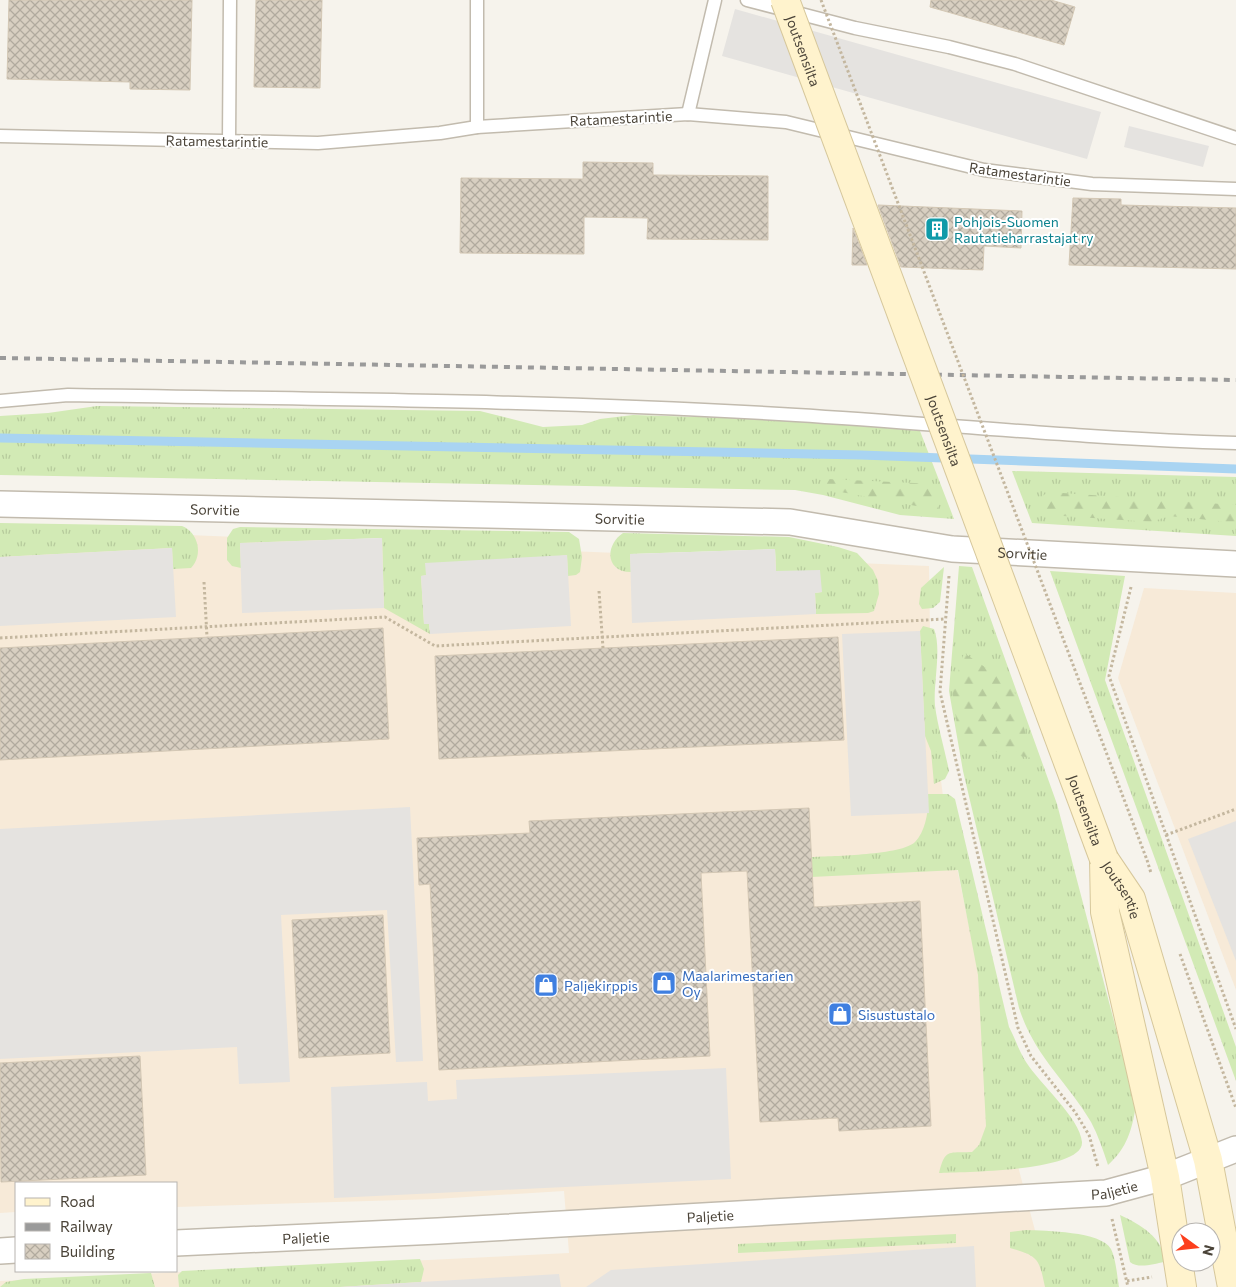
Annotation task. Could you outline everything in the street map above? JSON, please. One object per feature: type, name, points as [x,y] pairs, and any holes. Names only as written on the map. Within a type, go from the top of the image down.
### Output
[{"type":"main road","name":"Joutsensilta","points":[[785,0],[1104,859]]},
{"type":"main road","name":"Joutsentie","points":[[1104,859],[1131,899],[1208,1160],[1232,1287]]},
{"type":"main road","name":"Joutsentie","points":[[1104,859],[1105,912],[1166,1177],[1182,1287]]},
{"type":"street","name":"Sorvitie","points":[[0,504],[790,522],[952,549],[1236,564]]},
{"type":"street","name":"Paljetie","points":[[178,1242],[438,1231],[1099,1194],[1166,1177],[1236,1150]]},
{"type":"street","points":[[0,1251],[15,1250]]},
{"type":"lane","points":[[229,141],[230,0]]},
{"type":"lane","points":[[477,0],[477,127]]},
{"type":"lane","points":[[688,114],[715,0]]},
{"type":"lane","points":[[747,0],[855,28],[949,47],[1015,64],[1236,138]]},
{"type":"lane","name":"Ratamestarintie","points":[[0,136],[318,143],[477,127],[688,114],[786,122],[984,170],[1092,184],[1236,189]]},
{"type":"lane","points":[[0,401],[68,395],[528,404],[795,415],[1121,440],[1236,443]]},
{"type":"path","points":[[821,0],[1153,878]]},
{"type":"path","points":[[952,549],[940,692],[1018,1028],[1031,1056],[1075,1112],[1089,1135],[1099,1169]]},
{"type":"path","points":[[1134,558],[1133,576],[1110,676],[1236,1030]]},
{"type":"path","points":[[204,582],[207,637]]},
{"type":"path","points":[[599,590],[603,648]]},
{"type":"path","points":[[0,638],[385,618],[436,646],[945,618]]},
{"type":"path","points":[[1166,835],[1236,809]]},
{"type":"path","points":[[1180,952],[1236,1108]]},
{"type":"path","points":[[1110,1213],[1128,1287]]},
{"type":"shaded area","points":[[735,9],[1101,112],[1087,159],[722,56]]},
{"type":"shaded area","points":[[1129,126],[1209,146],[1203,167],[1124,147]]},
{"type":"shaded area","points":[[188,535],[929,566],[931,702],[944,804],[1019,1170],[1050,1287],[0,1287],[0,1281],[569,1253],[564,1191],[435,1199],[178,1207],[178,1182],[15,1182],[15,1212],[0,1213],[0,540]]},
{"type":"shaded area","points":[[382,538],[384,608],[242,613],[240,543]]},
{"type":"shaded area","points":[[172,548],[176,617],[0,626],[0,557]]},
{"type":"shaded area","points":[[775,549],[776,571],[820,570],[822,592],[815,593],[816,614],[632,623],[630,554]]},
{"type":"shaded area","points":[[567,555],[571,626],[430,634],[429,624],[424,624],[421,576],[426,575],[425,563]]},
{"type":"shaded area","points":[[1144,588],[1236,593],[1236,990],[1118,678]]},
{"type":"shaded area","points":[[920,631],[929,813],[851,816],[842,634]]},
{"type":"shaded area","points":[[410,807],[423,1061],[396,1062],[387,910],[281,915],[290,1082],[239,1084],[237,1047],[0,1059],[0,829]]},
{"type":"shaded area","points":[[1236,821],[1236,961],[1188,839]]},
{"type":"shaded area","points":[[726,1068],[731,1179],[334,1198],[331,1087],[427,1082],[428,1101],[457,1099],[456,1080]]},
{"type":"shaded area","points":[[974,1246],[976,1287],[586,1287],[611,1270]]},
{"type":"shaded area","points":[[559,1274],[561,1287],[340,1287],[421,1282]]},
{"type":"green space","points":[[97,406],[480,411],[543,427],[582,425],[600,419],[633,415],[794,420],[920,431],[954,519],[900,515],[823,495],[795,490],[0,475],[0,416],[48,413]]},
{"type":"green space","points":[[1012,471],[1236,477],[1236,536],[1032,523]]},
{"type":"green space","points":[[827,479],[936,484],[938,510],[830,490],[819,485]]},
{"type":"green space","points":[[1048,492],[1236,505],[1236,526],[1219,521],[1169,516],[1151,522],[1049,515],[1041,510],[1041,497]]},
{"type":"green space","points":[[0,523],[182,526],[192,533],[198,551],[195,563],[191,568],[173,569],[172,548],[0,557]]},
{"type":"green space","points":[[240,527],[569,532],[579,539],[582,557],[580,572],[576,575],[568,576],[567,555],[421,576],[424,624],[429,624],[430,634],[384,608],[382,538],[240,543],[241,568],[232,566],[227,560],[227,538],[233,529]]},
{"type":"green space","points":[[623,533],[789,537],[838,547],[857,553],[873,570],[878,581],[879,594],[874,611],[868,613],[816,614],[815,593],[822,592],[776,571],[775,549],[630,554],[631,572],[622,571],[616,568],[610,557],[613,544]]},
{"type":"green space","points":[[959,566],[972,567],[1057,804],[1136,1105],[1128,1138],[1120,1152],[1108,1165],[1091,1122],[1033,1041],[1019,1008],[963,771],[949,691]]},
{"type":"green space","points":[[944,567],[940,602],[933,608],[922,609],[919,604],[921,588]]},
{"type":"green space","points":[[1050,571],[1125,576],[1105,680],[1236,1047],[1236,1081]]},
{"type":"green space","points":[[923,626],[934,629],[936,637],[935,706],[949,771],[945,779],[934,784],[931,751],[925,736],[920,631]]},
{"type":"green space","points":[[964,653],[1013,686],[1032,758],[973,748],[958,732],[952,691]]},
{"type":"green space","points":[[928,794],[948,794],[955,799],[1009,1027],[1026,1062],[1067,1112],[1080,1133],[1082,1142],[1077,1152],[1063,1159],[1043,1165],[994,1171],[939,1173],[943,1159],[946,1156],[953,1152],[972,1152],[979,1145],[986,1126],[978,975],[958,870],[811,877],[812,857],[896,850],[915,842],[922,832],[926,820]]},
{"type":"green space","points":[[1120,1215],[1143,1227],[1156,1239],[1163,1253],[1164,1262],[1142,1266],[1130,1262]]},
{"type":"green space","points":[[1026,1230],[1085,1235],[1105,1243],[1113,1253],[1119,1287],[1045,1287],[1039,1264],[1036,1260],[1032,1256],[1010,1248],[1010,1232]]},
{"type":"green space","points":[[956,1234],[956,1243],[738,1253],[738,1244]]},
{"type":"green space","points":[[420,1259],[424,1269],[421,1282],[339,1287],[179,1287],[178,1275],[182,1271]]},
{"type":"green space","points":[[151,1273],[155,1287],[0,1287],[6,1282],[24,1279]]},
{"type":"building","points":[[9,0],[192,0],[190,90],[130,89],[130,82],[7,79]]},
{"type":"building","points":[[256,0],[322,0],[320,88],[254,87]]},
{"type":"building","points":[[931,0],[1051,0],[1075,7],[1064,45],[930,7]]},
{"type":"building","points":[[583,162],[653,163],[653,175],[768,176],[768,240],[647,239],[648,218],[584,217],[584,254],[460,253],[461,178],[583,179]]},
{"type":"building","points":[[1073,198],[1121,199],[1121,205],[1236,208],[1236,269],[1069,265]]},
{"type":"building","name":"Pohjois-Suomen Rautatieharrastajat ry","points":[[878,205],[1022,211],[1021,248],[984,246],[983,270],[901,267]]},
{"type":"building","points":[[853,228],[867,265],[852,265]]},
{"type":"building","points":[[383,628],[389,739],[0,760],[0,648]]},
{"type":"building","points":[[838,637],[844,740],[439,759],[435,656]]},
{"type":"building","points":[[809,808],[814,907],[920,901],[931,1126],[839,1131],[838,1118],[760,1122],[747,871],[701,873],[710,1056],[439,1070],[430,884],[419,885],[417,838],[530,833],[529,821]]},
{"type":"building","points":[[383,915],[390,1053],[299,1058],[292,920]]},
{"type":"building","points":[[140,1056],[146,1175],[1,1182],[0,1063]]},
{"type":"waterway","points":[[0,438],[861,455],[1236,469]]},
{"type":"railway","points":[[0,358],[1236,380]]},
{"type":"place","name":"Pohjois-Suomen Rautatieharrastajat ry","points":[[937,229]]},
{"type":"place","name":"Maalarimestarien Oy","points":[[664,983]]},
{"type":"place","name":"Paljekirppis","points":[[546,985]]},
{"type":"place","name":"Sisustustalo","points":[[840,1014]]}]
